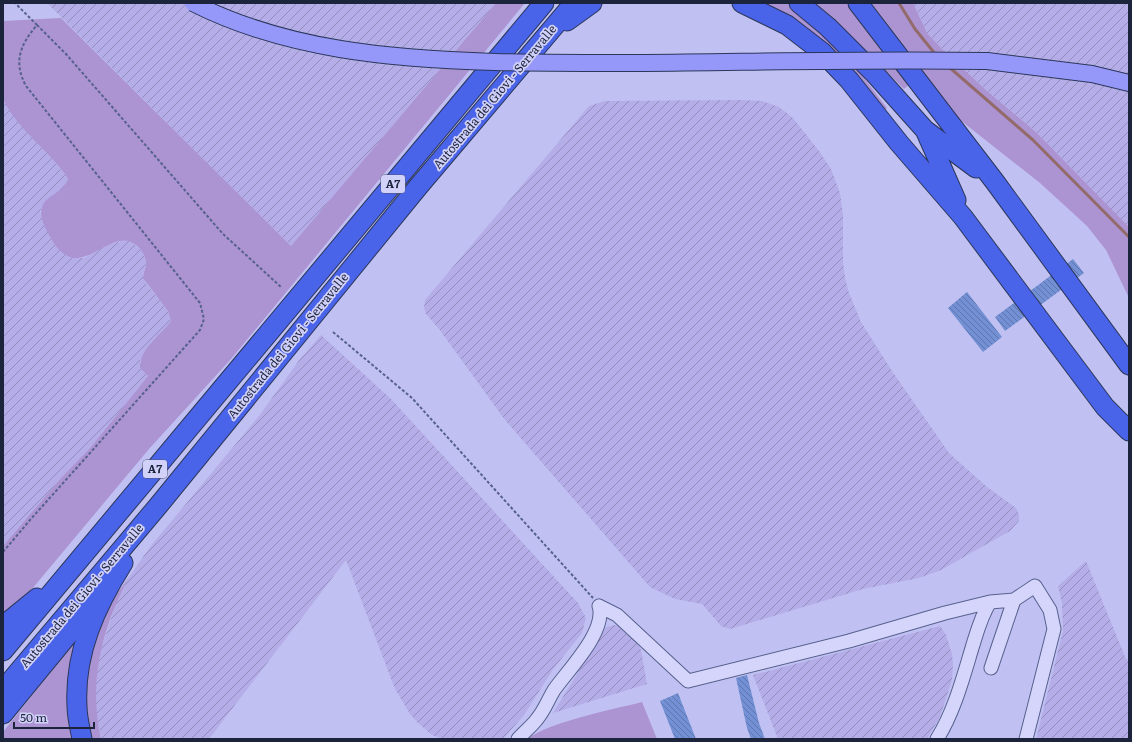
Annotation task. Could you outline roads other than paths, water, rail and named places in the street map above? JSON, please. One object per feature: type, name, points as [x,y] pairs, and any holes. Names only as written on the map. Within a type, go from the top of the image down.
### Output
[{"type":"highway","name":"Autostrada dei Giovi - Serravalle","points":[[3,651],[544,3]]},
{"type":"highway","name":"Autostrada dei Giovi - Serravalle","points":[[3,690],[158,506],[418,187],[574,3]]},
{"type":"highway","points":[[545,38],[578,11],[592,3]]},
{"type":"highway","points":[[742,3],[786,25],[822,52],[849,80],[899,143],[963,217],[1105,407],[1129,430]]},
{"type":"highway","points":[[799,3],[828,27],[874,73],[925,130],[995,182]]},
{"type":"highway","points":[[858,3],[995,182],[1129,365]]},
{"type":"highway","points":[[925,130],[963,217]]},
{"type":"highway","points":[[82,739],[77,706],[78,682],[84,644],[104,592],[158,506]]},
{"type":"highway","points":[[3,714],[122,564]]},
{"type":"highway","points":[[3,626],[69,572]]},
{"type":"main road","points":[[193,3],[211,12],[271,33],[324,46],[425,60],[576,64],[921,60],[987,61],[1092,74],[1129,83]]},
{"type":"lane","points":[[518,739],[537,720],[555,689],[592,637],[600,620],[601,612],[599,606],[622,620],[688,681],[990,602],[1014,600],[1035,586],[1050,610],[1054,621],[1053,636],[1026,739]]},
{"type":"lane","points":[[991,668],[1014,600]]},
{"type":"lane","points":[[937,739],[948,720],[979,626],[990,602]]},
{"type":"waterway","points":[[899,3],[915,29],[936,55]]},
{"type":"waterway","points":[[949,67],[1033,140],[1129,237]]}]
